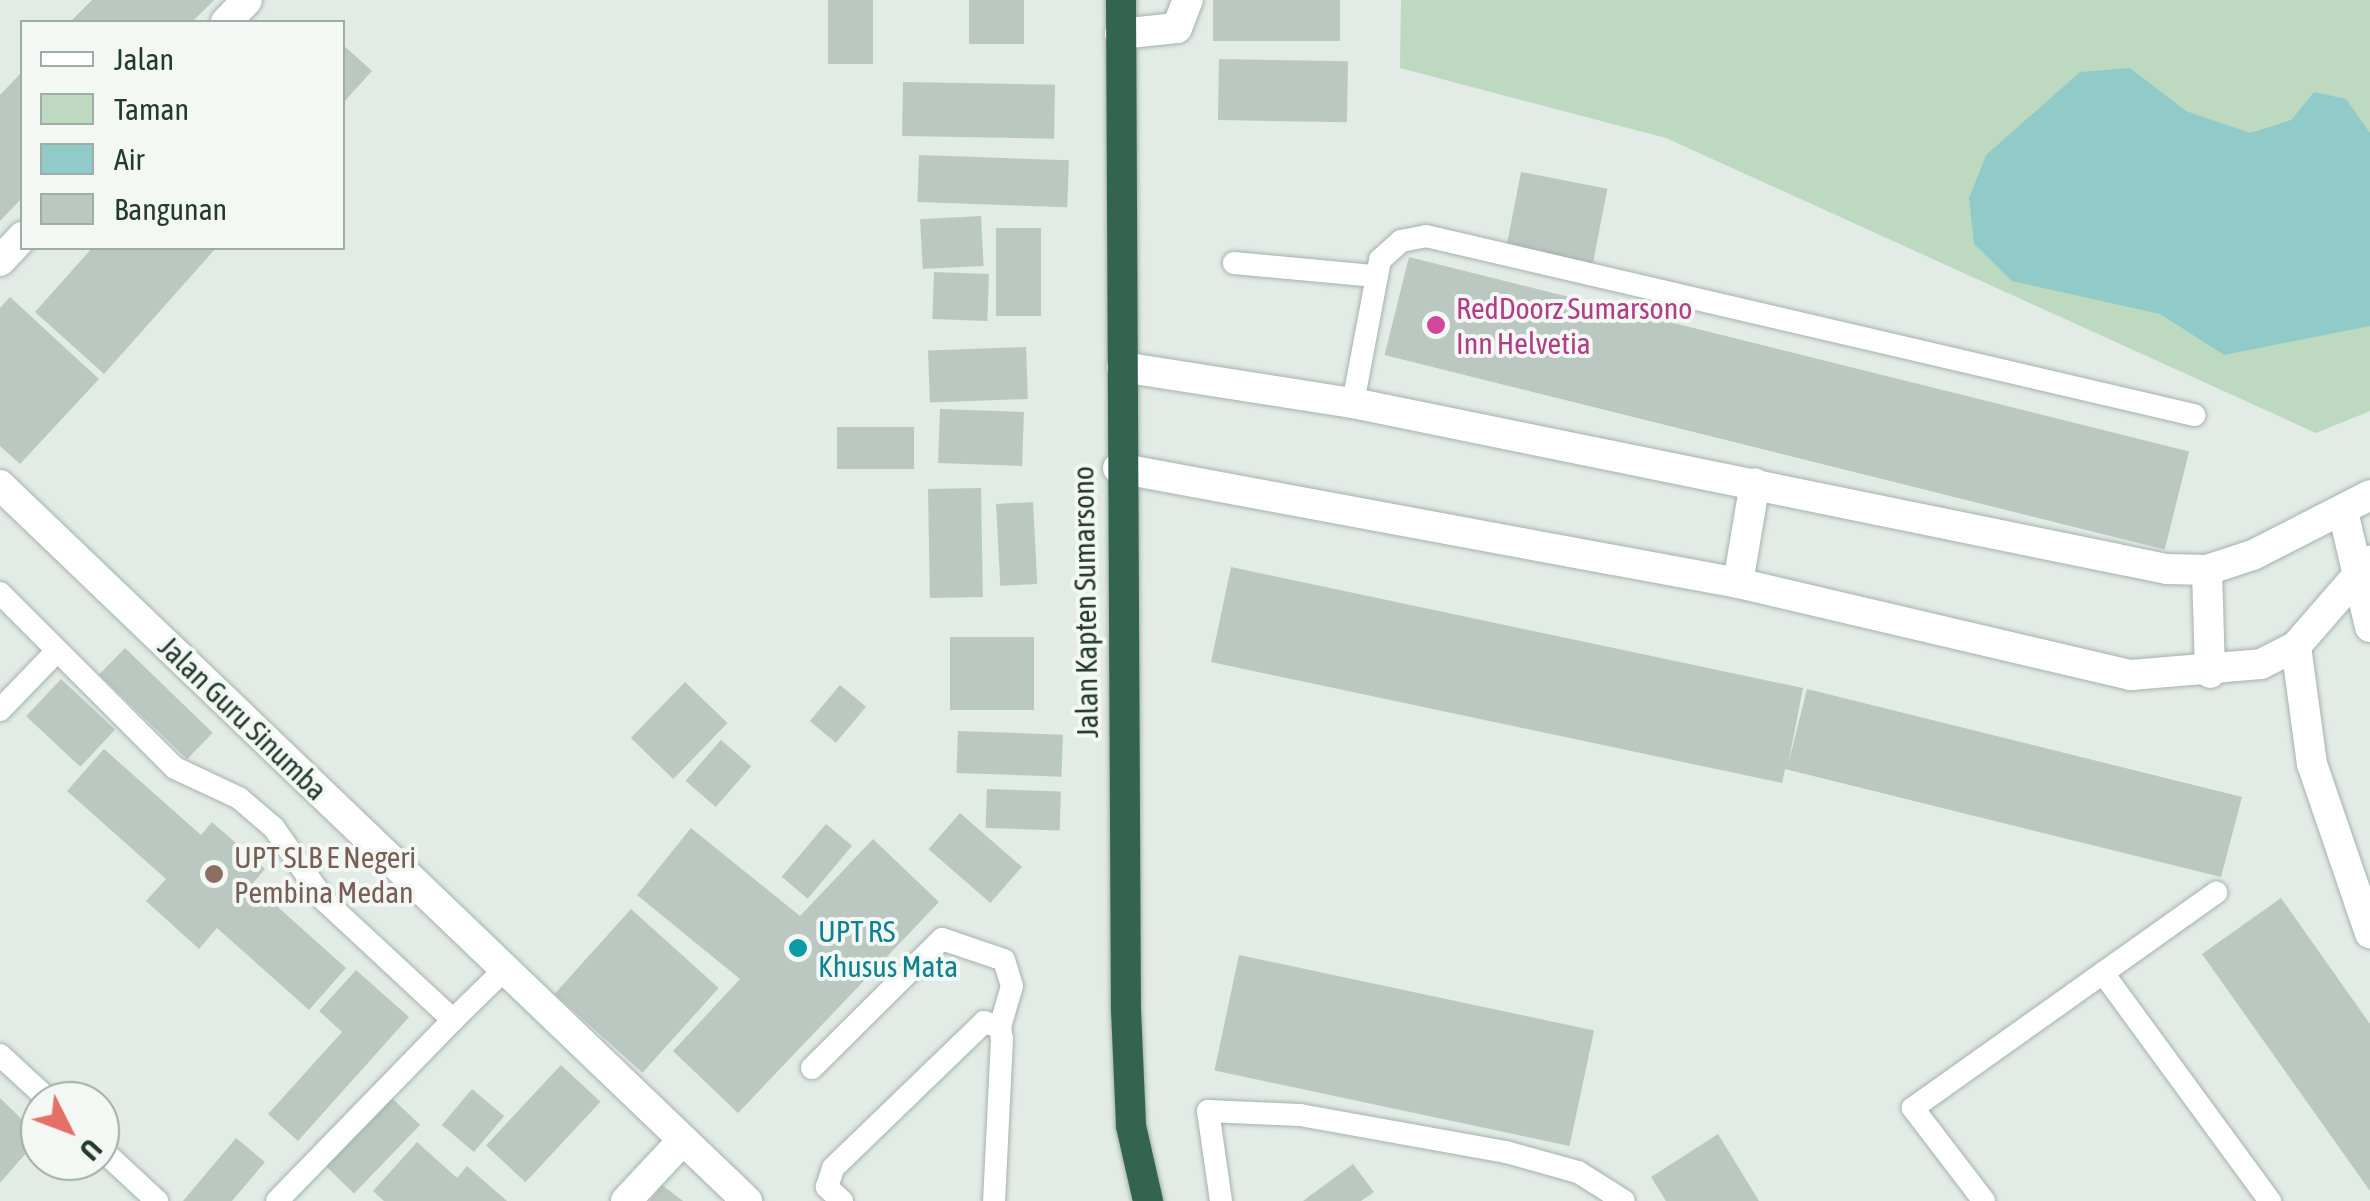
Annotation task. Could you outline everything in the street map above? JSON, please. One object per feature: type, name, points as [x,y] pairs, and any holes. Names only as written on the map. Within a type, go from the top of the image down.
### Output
[{"type":"highway","name":"Jalan Kapten Sumarsono","points":[[1121,0],[1122,367],[1118,468],[1128,1096],[1146,1200]]},
{"type":"street","points":[[228,20],[247,0]]},
{"type":"street","points":[[1120,34],[1177,28],[1188,0]]},
{"type":"street","points":[[0,261],[20,239]]},
{"type":"street","points":[[1122,367],[1353,403],[1755,483],[2080,558],[2208,570],[2343,512],[2370,495]]},
{"type":"street","points":[[1118,468],[1738,583],[2132,675],[2210,673],[2261,664],[2296,646],[2361,568]]},
{"type":"street","points":[[1738,583],[1755,483]]},
{"type":"street","name":"Jalan Guru Sinumba","points":[[0,485],[747,1201]]},
{"type":"street","points":[[2343,512],[2361,568],[2370,627]]},
{"type":"street","points":[[2208,570],[2210,673]]},
{"type":"street","points":[[2296,646],[2312,764],[2370,933]]},
{"type":"street","points":[[626,1201],[682,1141]]},
{"type":"lane","points":[[1353,403],[1375,276],[1390,249],[1426,236],[2194,415]]},
{"type":"lane","points":[[1234,263],[1375,276]]},
{"type":"lane","points":[[0,594],[174,768],[240,798],[274,828],[325,901],[452,1020]]},
{"type":"lane","points":[[0,710],[57,651]]},
{"type":"lane","points":[[1984,1201],[1913,1108],[2216,893]]},
{"type":"lane","points":[[812,1068],[942,939],[1004,960],[1012,986],[1000,1027],[994,1201]]},
{"type":"lane","points":[[276,1201],[504,970]]},
{"type":"lane","points":[[2102,973],[2270,1201]]},
{"type":"lane","points":[[842,1201],[827,1187],[834,1168],[984,1022],[1000,1027]]},
{"type":"lane","points":[[0,1054],[29,1081]]},
{"type":"lane","points":[[1221,1201],[1208,1111],[1300,1115],[1506,1152],[1578,1172],[1624,1201]]},
{"type":"lane","points":[[120,1167],[157,1201]]},
{"type":"green space","points":[[1401,0],[2370,0],[2370,411],[2316,433],[1666,138],[1400,68]]},
{"type":"water","points":[[2130,68],[2186,111],[2250,133],[2291,120],[2314,92],[2346,99],[2370,133],[2370,326],[2224,355],[2160,314],[2012,281],[1974,244],[1969,198],[1986,155],[2080,72]]},
{"type":"building","points":[[92,0],[214,0],[194,20],[72,20]]},
{"type":"building","points":[[828,0],[873,0],[873,64],[828,64]]},
{"type":"building","points":[[969,0],[1024,0],[1024,44],[969,44]]},
{"type":"building","points":[[1213,0],[1340,0],[1340,41],[1213,41]]},
{"type":"building","points":[[345,47],[372,71],[345,101]]},
{"type":"building","points":[[1219,59],[1348,61],[1347,122],[1218,120]]},
{"type":"building","points":[[20,74],[20,200],[0,221],[0,95]]},
{"type":"building","points":[[903,82],[1055,85],[1054,139],[902,136]]},
{"type":"building","points":[[919,155],[1069,160],[1067,207],[917,202]]},
{"type":"building","points":[[1521,172],[1607,189],[1593,264],[1506,248]]},
{"type":"building","points":[[981,216],[984,266],[923,269],[920,219]]},
{"type":"building","points":[[996,228],[1041,228],[1041,316],[996,316]]},
{"type":"building","points":[[90,250],[214,250],[104,374],[35,312]]},
{"type":"building","points":[[1409,257],[2189,452],[2165,550],[1385,355]]},
{"type":"building","points":[[934,272],[989,274],[987,321],[932,319]]},
{"type":"building","points":[[10,297],[99,379],[20,464],[0,446],[0,308]]},
{"type":"building","points":[[1026,347],[1028,399],[930,402],[928,350]]},
{"type":"building","points":[[940,409],[1024,412],[1022,466],[938,463]]},
{"type":"building","points":[[837,427],[914,427],[914,469],[837,469]]},
{"type":"building","points":[[981,488],[983,597],[930,598],[928,489]]},
{"type":"building","points":[[1033,502],[1037,584],[1000,586],[996,504]]},
{"type":"building","points":[[1231,567],[1803,688],[1788,765],[1807,689],[2242,797],[2221,877],[1785,769],[1782,783],[1211,662]]},
{"type":"building","points":[[950,637],[1034,637],[1034,710],[950,710]]},
{"type":"building","points":[[125,648],[213,733],[187,759],[99,675]]},
{"type":"building","points":[[61,679],[115,729],[80,767],[26,716]]},
{"type":"building","points":[[685,682],[727,723],[673,779],[631,738]]},
{"type":"building","points":[[840,685],[866,707],[836,743],[810,721]]},
{"type":"building","points":[[958,731],[1063,735],[1061,777],[957,773]]},
{"type":"building","points":[[721,740],[751,766],[716,807],[686,781]]},
{"type":"building","points":[[104,749],[201,835],[212,822],[265,869],[252,884],[346,968],[309,1010],[217,928],[199,949],[146,901],[166,879],[67,791]]},
{"type":"building","points":[[987,789],[1061,792],[1060,831],[986,828]]},
{"type":"building","points":[[960,813],[1022,867],[990,903],[929,849]]},
{"type":"building","points":[[826,824],[852,846],[808,899],[782,877]]},
{"type":"building","name":"UPT RS Khusus Mata","points":[[691,828],[800,916],[873,839],[939,902],[738,1113],[673,1051],[740,979],[637,895]]},
{"type":"building","points":[[2281,898],[2370,1024],[2370,1191],[2202,954]]},
{"type":"building","points":[[631,909],[719,988],[642,1073],[555,994]]},
{"type":"building","points":[[1239,955],[1594,1030],[1570,1146],[1214,1070]]},
{"type":"building","points":[[356,970],[409,1017],[298,1141],[268,1114],[342,1032],[319,1011]]},
{"type":"building","points":[[561,1065],[600,1102],[525,1182],[486,1145]]},
{"type":"building","points":[[472,1089],[504,1116],[474,1152],[442,1125]]},
{"type":"building","points":[[0,1098],[20,1118],[20,1160],[0,1183]]},
{"type":"building","points":[[392,1098],[420,1125],[354,1193],[326,1166]]},
{"type":"building","points":[[1718,1134],[1759,1201],[1666,1201],[1651,1177]]},
{"type":"building","points":[[236,1138],[265,1162],[232,1201],[183,1201]]},
{"type":"building","points":[[417,1142],[457,1178],[467,1166],[507,1201],[384,1201],[373,1191]]},
{"type":"building","points":[[1353,1164],[1374,1192],[1361,1201],[1303,1201]]},
{"type":"building","points":[[662,1185],[683,1201],[650,1201]]},
{"type":"place","name":"RedDoorz Sumarsono Inn Helvetia","points":[[1436,325]]},
{"type":"place","name":"UPT SLB E Negeri Pembina Medan","points":[[214,874]]},
{"type":"place","name":"UPT RS Khusus Mata","points":[[798,948]]}]
